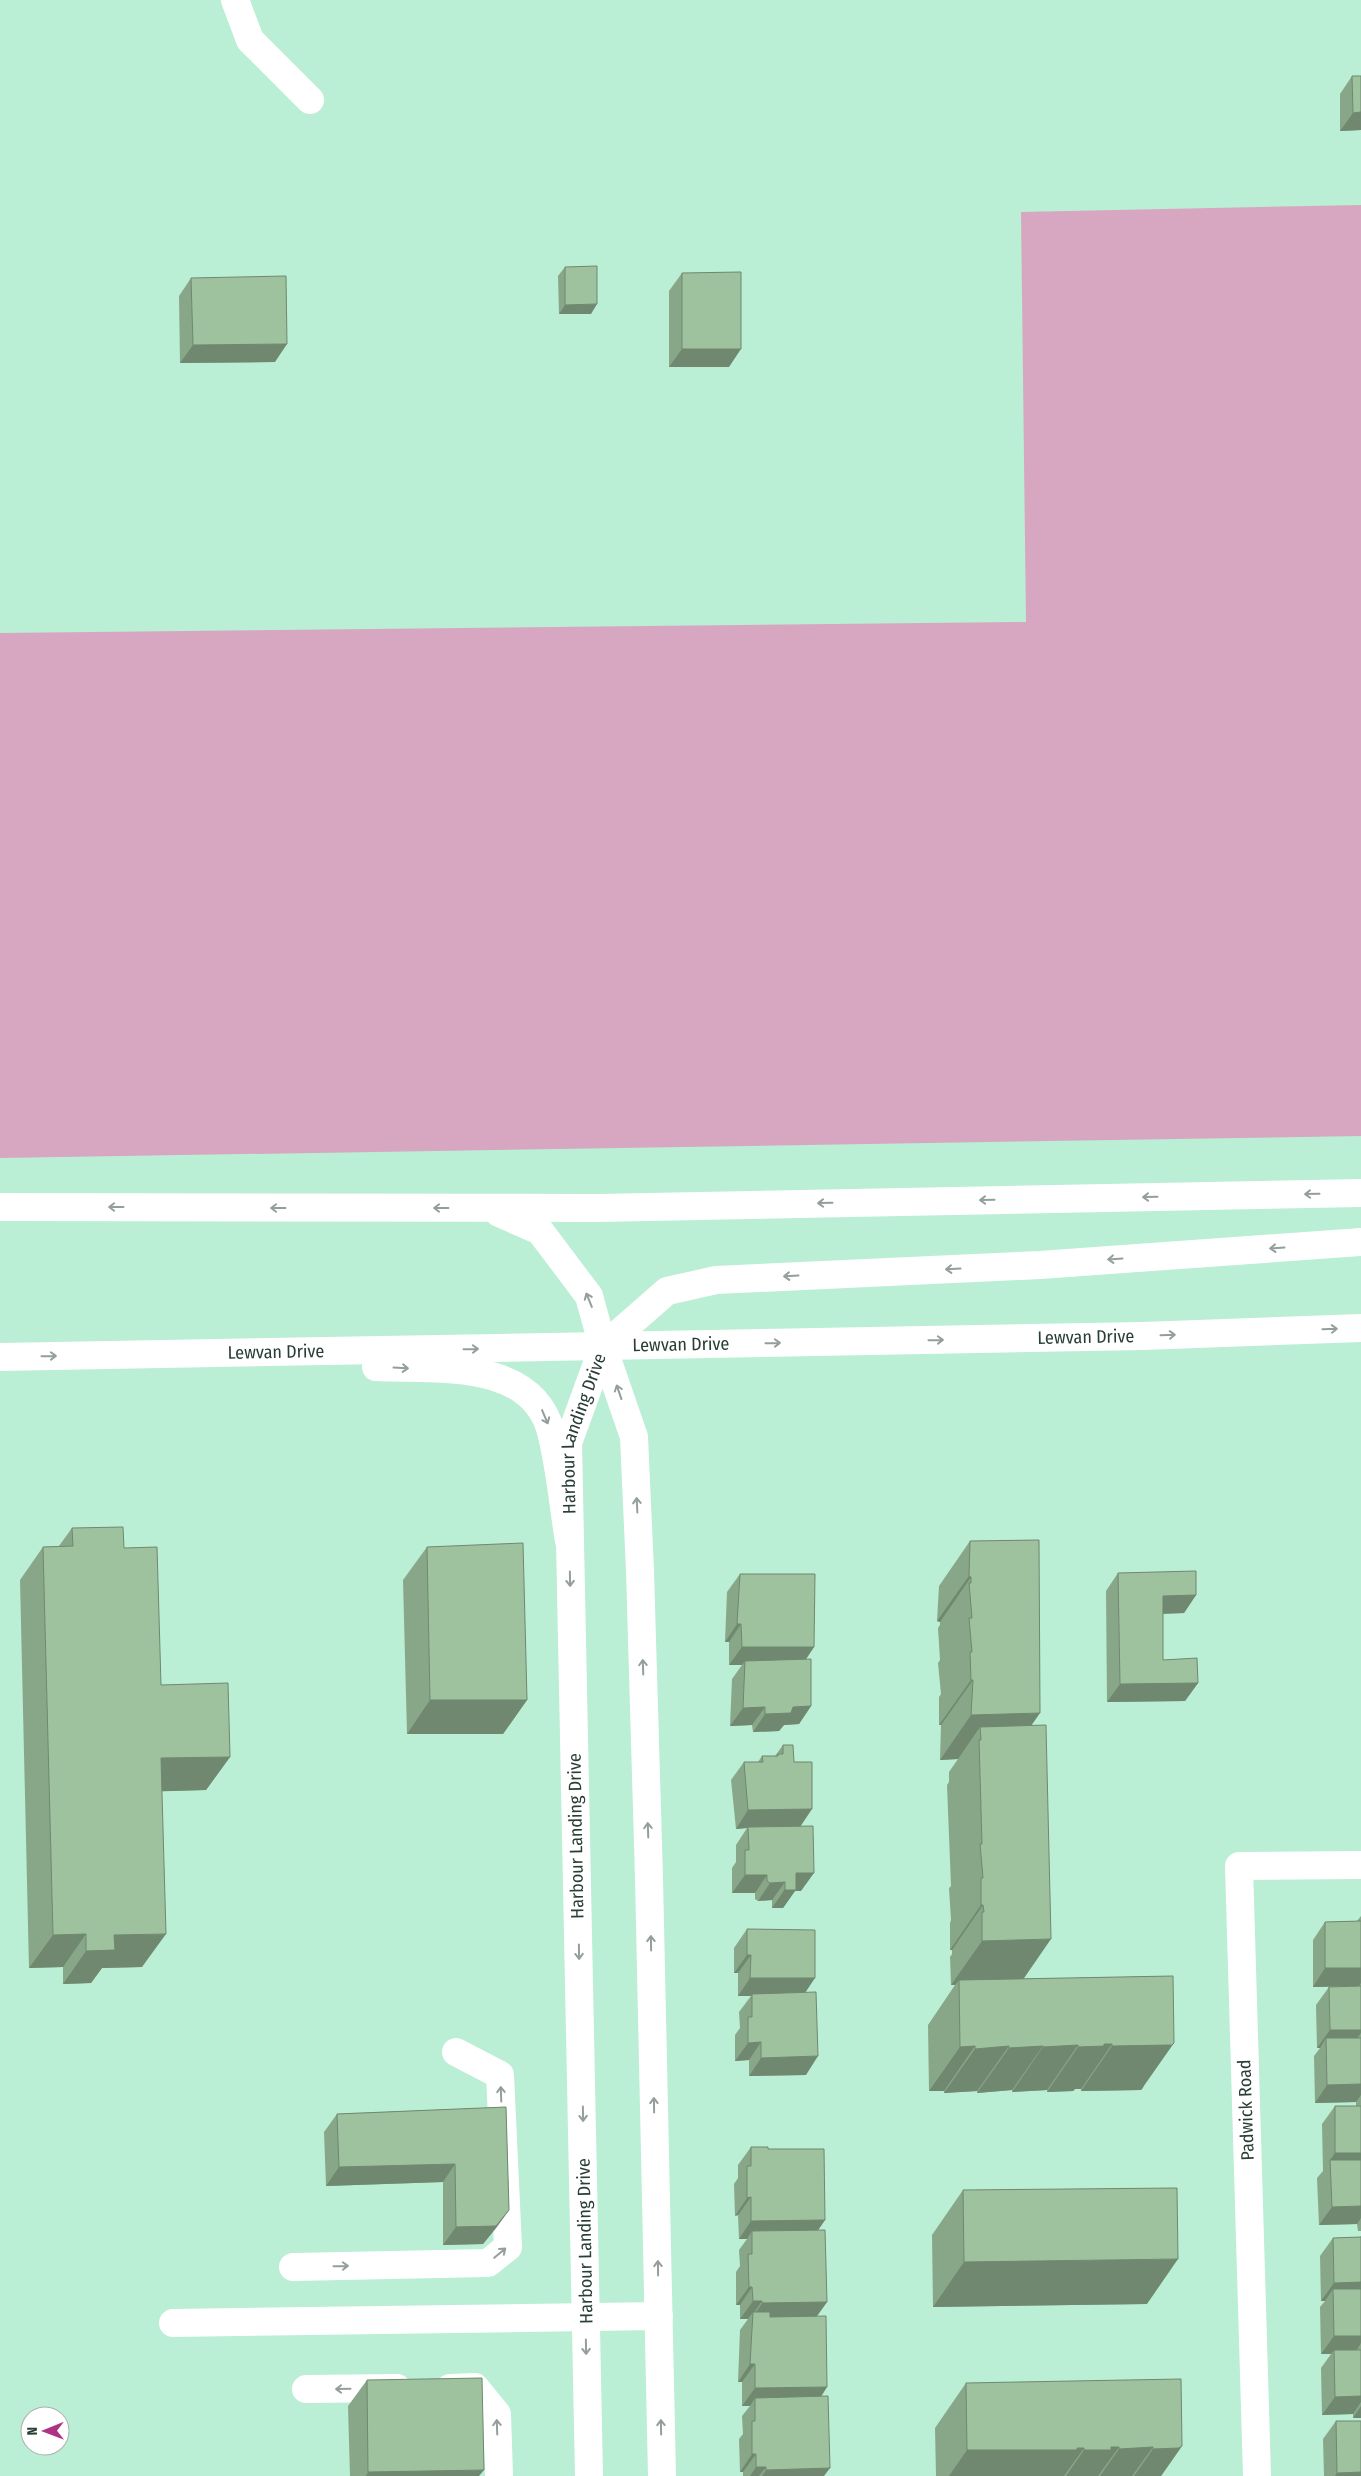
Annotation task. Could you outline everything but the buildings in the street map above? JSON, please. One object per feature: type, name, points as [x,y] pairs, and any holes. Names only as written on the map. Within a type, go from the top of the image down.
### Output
[{"type":"main road","points":[[235,0],[250,40],[310,100]]},
{"type":"main road","points":[[0,1207],[489,1208],[1361,1193]]},
{"type":"main road","points":[[489,1208],[540,1231],[588,1296],[603,1346],[667,1292],[716,1280],[1040,1265],[1361,1242]]},
{"type":"main road","name":"Lewvan Drive","points":[[0,1357],[1123,1336],[1361,1328]]},
{"type":"main road","name":"Harbour Landing Drive","points":[[589,2476],[568,1443],[603,1346]]},
{"type":"main road","name":"Harbour Landing Drive","points":[[603,1346],[634,1437],[648,1839],[662,2476]]},
{"type":"main road","points":[[107,1355],[467,1372],[495,1375],[522,1388],[540,1406],[551,1431],[569,1541]]},
{"type":"main road","name":"Padwick Road","points":[[1256,2476],[1238,1866],[1361,1865]]},
{"type":"main road","points":[[293,2268],[488,2263],[508,2247],[500,2074],[456,2052]]},
{"type":"main road","points":[[173,2323],[659,2316]]},
{"type":"main road","points":[[306,2389],[475,2387],[497,2414],[499,2476]]},
{"type":"shaded area","points":[[1361,205],[1361,1136],[0,1158],[0,633],[1026,622],[1021,212]]}]
